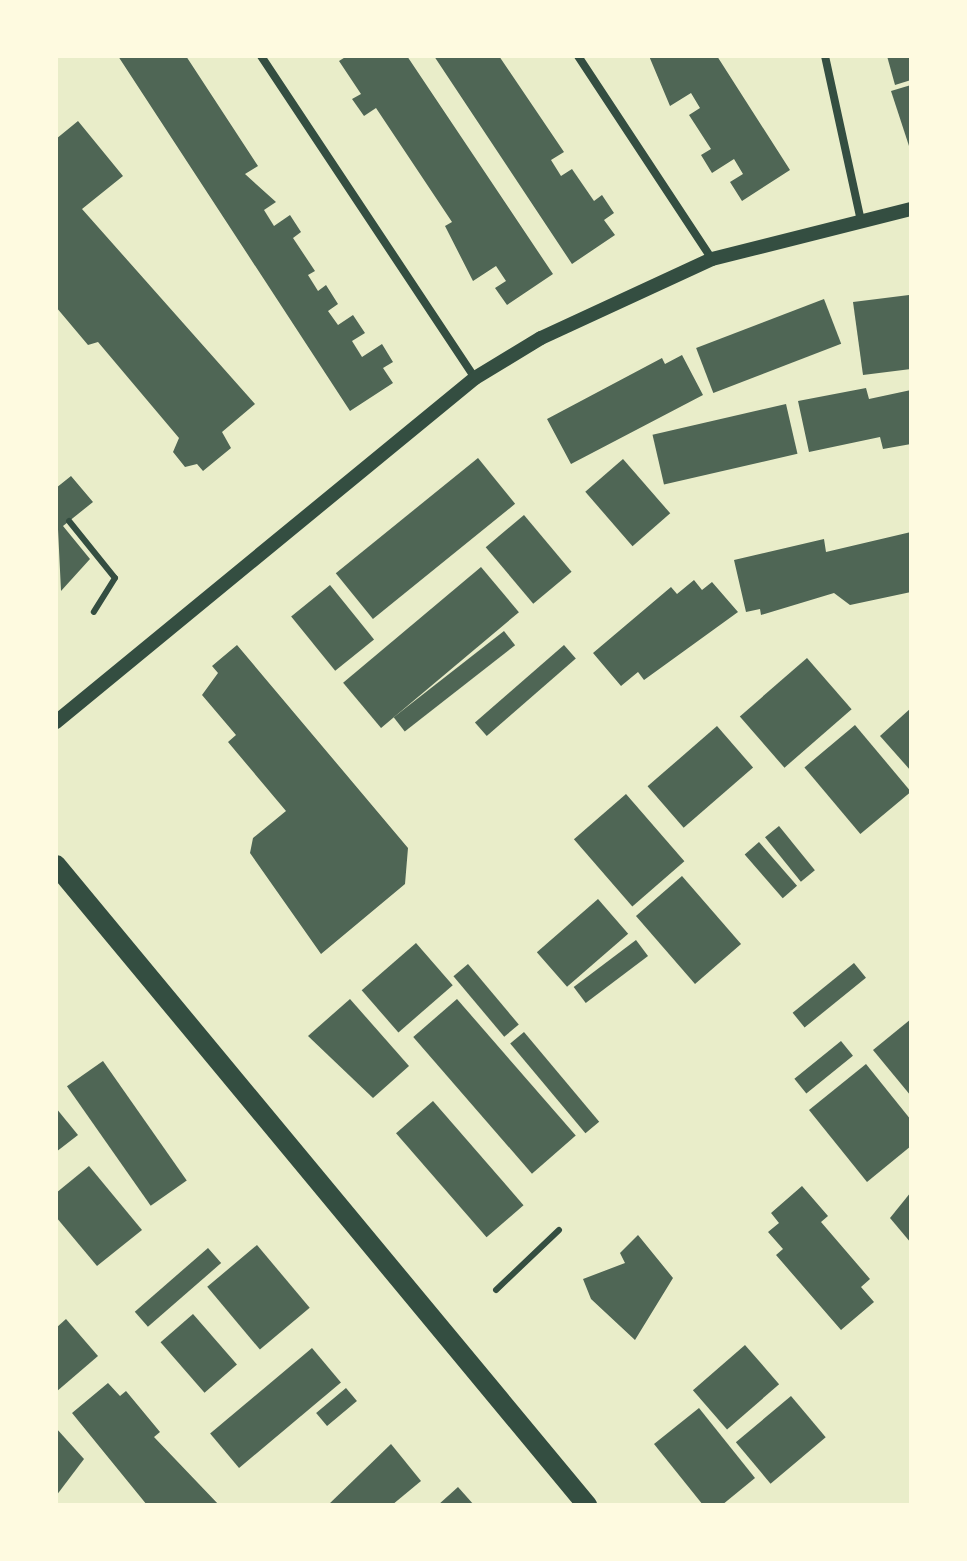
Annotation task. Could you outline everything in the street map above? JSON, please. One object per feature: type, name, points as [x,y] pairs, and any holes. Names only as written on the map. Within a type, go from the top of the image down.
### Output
[{"type":"main road","points":[[56,865],[587,1505]]},
{"type":"street","points":[[261,56],[475,378]]},
{"type":"street","points":[[578,56],[712,259]]},
{"type":"street","points":[[825,56],[860,217]]},
{"type":"street","points":[[56,722],[475,378],[609,302],[712,259],[860,217],[911,209]]},
{"type":"lane","points":[[69,521],[115,578],[94,612]]},
{"type":"lane","points":[[496,1290],[559,1230]]},
{"type":"building","points":[[118,56],[186,56],[258,166],[245,174],[276,202],[264,210],[274,226],[290,215],[301,232],[293,238],[315,271],[308,275],[318,291],[326,285],[338,304],[328,311],[338,325],[353,315],[365,333],[352,341],[362,357],[382,344],[393,362],[383,368],[393,383],[350,411]]},
{"type":"building","points":[[347,56],[407,56],[553,274],[507,305],[495,288],[506,281],[496,266],[473,281],[445,226],[452,222],[376,108],[364,116],[352,99],[361,94],[339,61]]},
{"type":"building","points":[[434,56],[499,56],[564,152],[551,160],[561,176],[572,169],[594,201],[602,195],[614,213],[604,220],[615,235],[572,264]]},
{"type":"building","points":[[649,56],[717,56],[790,170],[742,201],[730,182],[743,174],[734,159],[712,173],[701,155],[711,149],[689,115],[700,108],[691,93],[670,106]]},
{"type":"building","points":[[887,56],[911,56],[911,80],[895,85]]},
{"type":"building","points":[[911,85],[911,149],[910,149],[891,91]]},
{"type":"building","points":[[78,121],[123,176],[82,209],[255,404],[222,432],[231,448],[203,471],[197,464],[185,467],[173,452],[179,438],[98,342],[88,345],[56,307],[56,139]]},
{"type":"building","points":[[909,295],[911,369],[863,375],[853,302]]},
{"type":"building","points":[[824,299],[841,344],[713,393],[696,348]]},
{"type":"building","points":[[682,355],[703,395],[571,464],[547,419],[662,358],[665,364]]},
{"type":"building","points":[[866,388],[869,399],[911,390],[911,444],[883,449],[880,437],[809,452],[798,401]]},
{"type":"building","points":[[786,404],[797,454],[664,485],[653,435]]},
{"type":"building","points":[[478,458],[515,504],[373,619],[336,573]]},
{"type":"building","points":[[623,459],[670,513],[633,546],[585,492]]},
{"type":"building","points":[[71,476],[93,502],[63,526],[90,559],[61,591],[56,488]]},
{"type":"building","points":[[524,515],[572,572],[533,604],[486,547]]},
{"type":"building","points":[[911,532],[911,592],[850,605],[834,593],[761,615],[760,609],[746,612],[734,560],[824,539],[826,552]]},
{"type":"building","points":[[481,567],[519,612],[381,728],[343,683]]},
{"type":"building","points":[[694,580],[702,590],[712,582],[738,612],[644,680],[638,672],[621,686],[593,653],[671,587],[677,594]]},
{"type":"building","points":[[330,585],[374,639],[335,671],[291,616]]},
{"type":"building","points":[[504,631],[515,645],[405,731],[394,717]]},
{"type":"building","points":[[237,645],[408,848],[405,884],[321,954],[250,853],[253,838],[286,811],[228,742],[236,735],[202,695],[218,673],[212,666]]},
{"type":"building","points":[[564,645],[576,659],[487,736],[475,722]]},
{"type":"building","points":[[807,658],[852,709],[784,768],[740,716]]},
{"type":"building","points":[[911,708],[911,771],[880,736]]},
{"type":"building","points":[[855,725],[911,792],[860,834],[804,767]]},
{"type":"building","points":[[717,726],[753,768],[684,828],[648,786]]},
{"type":"building","points":[[626,794],[684,861],[632,906],[574,839]]},
{"type":"building","points":[[779,826],[815,870],[801,882],[765,837]]},
{"type":"building","points":[[759,842],[797,886],[783,898],[745,854]]},
{"type":"building","points":[[682,876],[741,944],[695,984],[636,916]]},
{"type":"building","points":[[598,899],[628,934],[567,987],[537,952]]},
{"type":"building","points":[[636,940],[648,956],[586,1003],[574,987]]},
{"type":"building","points":[[416,943],[453,985],[398,1032],[362,990]]},
{"type":"building","points":[[854,963],[866,978],[805,1027],[793,1013]]},
{"type":"building","points":[[468,964],[519,1025],[504,1037],[453,976]]},
{"type":"building","points":[[350,999],[409,1066],[373,1098],[308,1036]]},
{"type":"building","points":[[457,999],[576,1136],[532,1174],[413,1037]]},
{"type":"building","points":[[911,1019],[911,1096],[873,1050]]},
{"type":"building","points":[[524,1032],[599,1122],[585,1133],[510,1044]]},
{"type":"building","points":[[841,1041],[853,1056],[806,1094],[794,1079]]},
{"type":"building","points":[[103,1061],[187,1181],[151,1206],[67,1086]]},
{"type":"building","points":[[866,1064],[911,1120],[911,1146],[867,1182],[809,1110]]},
{"type":"building","points":[[433,1101],[524,1205],[487,1237],[396,1133]]},
{"type":"building","points":[[56,1108],[78,1135],[56,1152]]},
{"type":"building","points":[[89,1166],[142,1230],[97,1266],[56,1217],[56,1193]]},
{"type":"building","points":[[802,1186],[828,1216],[821,1222],[870,1279],[861,1287],[874,1302],[841,1330],[776,1255],[783,1249],[768,1232],[779,1223],[771,1213]]},
{"type":"building","points":[[911,1192],[911,1243],[890,1218]]},
{"type":"building","points":[[638,1235],[673,1278],[635,1340],[591,1299],[583,1279],[625,1263],[620,1253]]},
{"type":"building","points":[[257,1245],[310,1308],[260,1350],[207,1287]]},
{"type":"building","points":[[208,1248],[221,1263],[148,1327],[135,1312]]},
{"type":"building","points":[[193,1314],[237,1365],[205,1393],[161,1342]]},
{"type":"building","points":[[66,1319],[98,1356],[56,1392],[56,1328]]},
{"type":"building","points":[[745,1345],[779,1384],[727,1430],[693,1390]]},
{"type":"building","points":[[312,1348],[341,1382],[239,1468],[210,1433]]},
{"type":"building","points":[[108,1383],[120,1396],[126,1391],[160,1432],[154,1437],[219,1505],[147,1505],[72,1413]]},
{"type":"building","points":[[346,1388],[357,1401],[327,1426],[316,1413]]},
{"type":"building","points":[[791,1396],[826,1437],[771,1484],[736,1442]]},
{"type":"building","points":[[699,1408],[755,1478],[722,1505],[703,1505],[654,1444]]},
{"type":"building","points":[[56,1428],[84,1459],[56,1496]]},
{"type":"building","points":[[391,1444],[421,1481],[392,1505],[328,1505]]},
{"type":"building","points":[[458,1487],[474,1505],[438,1505]]}]
